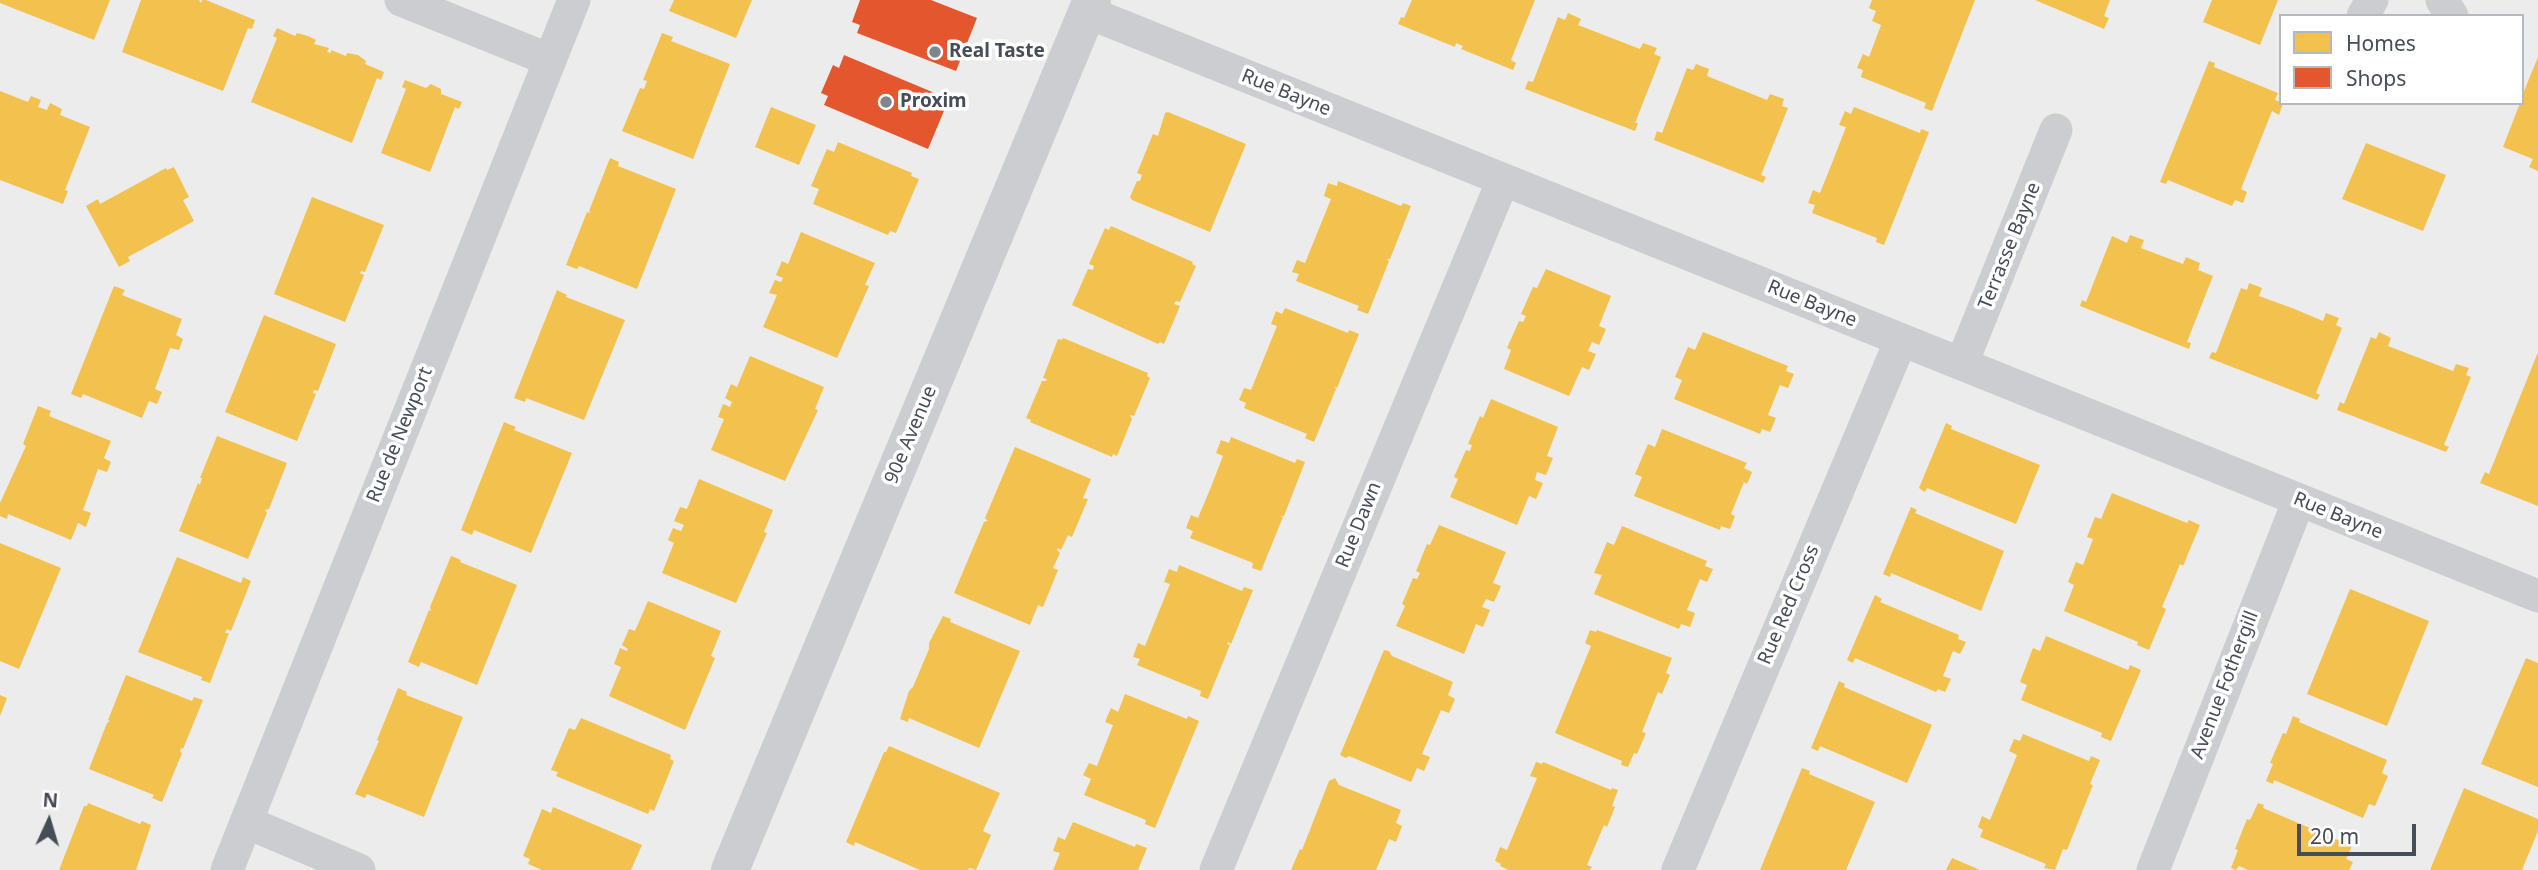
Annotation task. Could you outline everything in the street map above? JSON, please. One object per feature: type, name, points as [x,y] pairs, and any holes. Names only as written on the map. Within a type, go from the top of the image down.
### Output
[{"type":"street","points":[[401,0],[550,60]]},
{"type":"street","name":"Rue de Newport","points":[[227,870],[574,0]]},
{"type":"street","name":"Rue Bayne","points":[[1089,6],[1503,180],[2538,596]]},
{"type":"street","name":"90e Avenue","points":[[730,870],[1089,6]]},
{"type":"street","name":"Terrasse Bayne","points":[[1962,363],[2056,130]]},
{"type":"street","name":"Rue Dawn","points":[[1216,870],[1503,180]]},
{"type":"street","name":"Rue Red Cross","points":[[1678,870],[1901,340]]},
{"type":"street","name":"Avenue Fothergill","points":[[2153,870],[2299,500]]},
{"type":"street","points":[[246,822],[359,870]]},
{"type":"building: Homes","points":[[0,0],[110,0],[94,40],[0,3]]},
{"type":"building: Homes","points":[[141,0],[199,0],[201,3],[206,0],[255,20],[252,29],[248,28],[223,91],[122,52]]},
{"type":"building: Homes","points":[[674,0],[752,0],[736,38],[669,11]]},
{"type":"building: Homes","points":[[1412,0],[1535,0],[1511,60],[1516,63],[1513,70],[1461,49],[1463,46],[1456,43],[1455,47],[1398,24],[1401,17],[1404,18]]},
{"type":"building: Homes","points":[[1872,0],[1975,0],[1932,111],[1924,108],[1926,103],[1861,77],[1863,70],[1857,68],[1863,54],[1869,57],[1881,25],[1872,21],[1876,11],[1869,8]]},
{"type":"building: Homes","points":[[2035,0],[2110,0],[2104,16],[2109,18],[2104,29]]},
{"type":"building: Homes","points":[[2212,0],[2278,0],[2260,45],[2203,22]]},
{"type":"building: Homes","points":[[1568,13],[1581,19],[1578,25],[1640,49],[1643,43],[1657,48],[1654,54],[1661,57],[1635,123],[1638,123],[1635,131],[1525,89],[1528,81],[1533,82],[1558,17],[1565,20]]},
{"type":"building: Homes","points":[[277,28],[295,36],[297,33],[308,36],[316,40],[314,44],[329,48],[327,52],[331,53],[331,50],[346,56],[347,53],[358,55],[366,61],[365,64],[384,72],[381,80],[377,78],[352,143],[251,102],[277,38],[273,36]]},
{"type":"building: Homes","points":[[662,33],[673,37],[671,41],[730,64],[693,159],[622,131],[640,88],[644,89],[647,81],[643,80]]},
{"type":"building: Homes","points":[[2538,57],[2538,171],[2529,167],[2533,159],[2503,147],[2519,105],[2524,105],[2524,91]]},
{"type":"building: Homes","points":[[2209,61],[2215,63],[2214,67],[2278,93],[2275,100],[2282,105],[2279,115],[2272,111],[2241,189],[2247,192],[2243,203],[2235,200],[2232,206],[2168,180],[2166,184],[2160,182]]},
{"type":"building: Homes","points":[[1696,64],[1709,69],[1707,76],[1767,100],[1770,94],[1784,99],[1782,106],[1788,108],[1761,175],[1766,177],[1763,183],[1654,140],[1657,131],[1662,133],[1687,68],[1693,70]]},
{"type":"building: Homes","points":[[405,80],[426,88],[431,84],[441,89],[441,94],[462,102],[459,109],[455,107],[430,172],[381,153],[406,89],[402,87]]},
{"type":"building: Homes","points":[[0,91],[28,102],[31,96],[41,100],[38,107],[47,110],[50,103],[62,109],[60,115],[90,127],[65,190],[68,191],[63,204],[0,180]]},
{"type":"building: Homes","points":[[771,107],[816,125],[799,165],[755,147]]},
{"type":"building: Homes","points":[[1854,107],[1920,133],[1921,129],[1929,132],[1884,245],[1876,242],[1877,238],[1812,213],[1815,205],[1808,203],[1813,190],[1820,193],[1846,127],[1839,125],[1845,111],[1851,114]]},
{"type":"building: Homes","points":[[1165,113],[1246,144],[1210,232],[1130,197],[1137,181],[1140,181],[1142,175],[1137,173],[1153,134],[1158,136]]},
{"type":"building: Homes","points":[[838,142],[912,173],[911,176],[919,179],[896,233],[890,231],[888,235],[813,204],[819,189],[811,186],[827,149],[834,152]]},
{"type":"building: Homes","points":[[2366,143],[2446,175],[2423,231],[2342,199]]},
{"type":"building: Homes","points":[[610,158],[619,162],[618,166],[676,189],[637,289],[579,266],[577,269],[566,265],[587,212],[591,213],[589,211]]},
{"type":"building: Homes","points":[[174,167],[189,197],[183,200],[194,221],[128,257],[130,261],[119,267],[86,206],[98,199],[100,204],[166,168],[167,170]]},
{"type":"building: Homes","points":[[1338,181],[1401,206],[1403,203],[1411,206],[1390,259],[1387,259],[1389,261],[1368,314],[1357,310],[1359,306],[1296,281],[1299,274],[1292,272],[1297,260],[1305,263],[1331,199],[1324,196],[1328,183],[1337,186]]},
{"type":"building: Homes","points":[[312,197],[384,225],[365,272],[360,273],[364,275],[345,322],[274,294]]},
{"type":"building: Homes","points":[[1111,226],[1193,262],[1196,266],[1180,302],[1176,301],[1174,304],[1180,306],[1164,344],[1158,344],[1072,305],[1088,269],[1093,270],[1094,266],[1089,264],[1105,228],[1109,230]]},
{"type":"building: Homes","points":[[801,232],[875,263],[865,285],[869,286],[837,358],[763,327],[777,295],[769,293],[775,280],[781,282],[783,278],[776,275],[782,261],[788,264]]},
{"type":"building: Homes","points":[[2130,235],[2144,240],[2141,248],[2183,264],[2186,257],[2200,263],[2198,270],[2213,276],[2187,342],[2191,343],[2189,349],[2080,306],[2082,300],[2086,302],[2112,236],[2127,243]]},
{"type":"building: Homes","points":[[1546,269],[1611,296],[1599,326],[1606,329],[1599,345],[1592,342],[1588,351],[1596,354],[1589,370],[1582,367],[1569,396],[1504,369],[1511,350],[1507,348],[1519,321],[1523,322],[1526,316],[1521,314],[1533,287],[1537,288]]},
{"type":"building: Homes","points":[[2249,283],[2262,288],[2259,296],[2323,321],[2326,313],[2339,318],[2336,325],[2342,328],[2316,393],[2320,395],[2317,400],[2209,358],[2212,352],[2216,353],[2241,288],[2247,290]]},
{"type":"building: Homes","points":[[114,286],[125,290],[122,295],[182,319],[176,335],[183,339],[179,350],[170,348],[155,389],[162,392],[157,404],[149,401],[142,418],[83,394],[81,398],[71,394]]},
{"type":"building: Homes","points":[[557,290],[567,295],[566,297],[625,320],[584,420],[526,398],[525,402],[514,398]]},
{"type":"building: Homes","points":[[1285,308],[1348,333],[1349,330],[1359,334],[1337,388],[1334,386],[1336,389],[1314,442],[1305,438],[1307,434],[1244,408],[1246,403],[1239,400],[1244,388],[1251,390],[1277,326],[1271,324],[1276,311],[1282,314]]},
{"type":"building: Homes","points":[[264,315],[336,344],[318,391],[314,390],[313,393],[316,394],[297,441],[225,412]]},
{"type":"building: Homes","points":[[1703,332],[1788,366],[1786,371],[1794,374],[1788,388],[1780,385],[1768,415],[1776,418],[1770,432],[1762,429],[1760,434],[1674,399],[1682,380],[1675,377],[1688,347],[1695,350]]},
{"type":"building: Homes","points":[[2379,332],[2391,338],[2388,346],[2453,371],[2456,364],[2469,368],[2466,375],[2471,377],[2444,445],[2449,447],[2446,452],[2337,410],[2340,402],[2344,404],[2371,337],[2376,339]]},
{"type":"building: Homes","points":[[1063,338],[1148,373],[1150,378],[1134,416],[1130,415],[1132,419],[1117,456],[1113,454],[1112,457],[1026,418],[1042,381],[1047,379],[1043,378],[1058,339]]},
{"type":"building: Homes","points":[[2538,352],[2538,506],[2480,483],[2485,472],[2489,474]]},
{"type":"building: Homes","points":[[750,356],[824,387],[815,409],[818,410],[785,481],[711,450],[724,419],[718,417],[723,404],[730,407],[732,402],[725,398],[731,384],[737,387]]},
{"type":"building: Homes","points":[[1491,399],[1558,427],[1547,456],[1553,458],[1546,475],[1537,472],[1535,480],[1543,483],[1536,499],[1529,496],[1517,525],[1450,497],[1458,479],[1454,477],[1466,450],[1470,451],[1472,445],[1468,444]]},
{"type":"building: Homes","points":[[38,406],[51,411],[49,416],[111,441],[104,458],[111,462],[107,472],[98,469],[83,510],[91,513],[86,527],[78,523],[71,540],[8,514],[7,519],[0,516],[0,503],[26,446],[23,444]]},
{"type":"building: Homes","points":[[504,422],[516,427],[514,430],[572,453],[531,553],[474,530],[472,535],[461,530]]},
{"type":"building: Homes","points":[[1946,423],[1952,426],[1951,429],[2040,465],[2016,524],[1927,488],[1925,492],[1919,488]]},
{"type":"building: Homes","points":[[1662,429],[1747,463],[1744,468],[1752,472],[1747,484],[1744,482],[1731,514],[1735,516],[1730,529],[1721,526],[1720,530],[1634,496],[1642,477],[1635,474],[1648,444],[1655,447]]},
{"type":"building: Homes","points":[[217,436],[287,463],[269,509],[265,510],[267,513],[248,559],[179,531],[198,483],[200,485],[200,478]]},
{"type":"building: Homes","points":[[1231,437],[1295,463],[1297,459],[1305,462],[1284,516],[1280,516],[1283,517],[1261,571],[1252,568],[1253,563],[1190,538],[1193,531],[1186,528],[1191,515],[1198,518],[1211,487],[1223,456],[1216,453],[1221,440],[1229,443]]},
{"type":"building: Homes","points":[[1015,447],[1091,479],[1083,498],[1088,499],[1072,537],[1068,535],[1061,550],[1057,550],[1060,553],[1053,568],[1058,570],[1043,607],[1038,605],[1030,625],[954,593],[984,522],[988,521],[985,518]]},
{"type":"building: Homes","points":[[699,479],[773,510],[764,532],[767,533],[736,603],[662,573],[674,543],[668,540],[673,528],[681,531],[684,525],[674,521],[680,507],[687,509]]},
{"type":"building: Homes","points":[[2112,493],[2187,523],[2189,520],[2200,525],[2162,607],[2166,609],[2149,650],[2137,645],[2138,642],[2064,611],[2074,585],[2068,582],[2076,562],[2083,565],[2093,539],[2087,537],[2095,517],[2101,519]]},
{"type":"building: Homes","points":[[1911,507],[1917,510],[1915,513],[2004,551],[1981,611],[1891,573],[1890,577],[1883,574]]},
{"type":"building: Homes","points":[[1439,525],[1506,552],[1493,583],[1501,586],[1494,602],[1486,599],[1482,607],[1490,610],[1483,627],[1476,624],[1464,654],[1396,626],[1413,578],[1417,579],[1420,573],[1416,571],[1427,544],[1430,545]]},
{"type":"building: Homes","points":[[1622,526],[1707,561],[1705,566],[1713,569],[1707,582],[1700,579],[1687,610],[1695,613],[1690,627],[1681,624],[1679,629],[1594,594],[1602,575],[1594,573],[1607,542],[1614,545]]},
{"type":"building: Homes","points":[[0,543],[61,568],[19,669],[0,661]]},
{"type":"building: Homes","points":[[451,556],[517,585],[477,685],[421,662],[419,667],[408,662],[429,610],[431,611],[430,607]]},
{"type":"building: Homes","points":[[177,557],[241,583],[243,577],[251,581],[231,631],[227,629],[225,633],[229,633],[210,683],[201,680],[202,677],[138,652]]},
{"type":"building: Homes","points":[[1179,565],[1242,591],[1244,587],[1253,590],[1231,644],[1227,644],[1230,645],[1208,699],[1200,696],[1201,691],[1137,665],[1140,659],[1133,657],[1138,643],[1145,646],[1170,584],[1164,582],[1169,569],[1177,572]]},
{"type":"building: Homes","points":[[2350,589],[2429,621],[2387,726],[2307,694]]},
{"type":"building: Homes","points":[[1875,595],[1882,599],[1880,602],[1959,635],[1958,639],[1966,642],[1960,654],[1953,651],[1943,676],[1951,679],[1945,692],[1938,689],[1936,692],[1855,658],[1853,663],[1847,660]]},
{"type":"building: Homes","points":[[648,601],[721,631],[711,656],[715,658],[685,730],[609,696],[621,667],[614,664],[620,648],[627,651],[622,645],[629,629],[635,631]]},
{"type":"building: Homes","points":[[943,616],[951,619],[950,622],[1020,651],[979,748],[909,718],[908,722],[900,719],[909,691],[929,649],[929,643]]},
{"type":"building: Homes","points":[[1590,630],[1597,630],[1672,658],[1666,673],[1670,675],[1662,694],[1658,692],[1642,732],[1646,733],[1628,767],[1621,765],[1622,761],[1555,733],[1591,646],[1585,643]]},
{"type":"building: Homes","points":[[2046,636],[2128,670],[2130,665],[2141,670],[2111,741],[2101,737],[2102,733],[2021,700],[2027,685],[2020,682],[2033,648],[2040,651]]},
{"type":"building: Homes","points":[[1384,650],[1453,682],[1448,695],[1455,699],[1449,713],[1441,710],[1422,754],[1430,757],[1424,771],[1417,768],[1411,782],[1349,756],[1346,758],[1340,755]]},
{"type":"building: Homes","points":[[2526,658],[2538,663],[2538,787],[2481,764]]},
{"type":"building: Homes","points":[[126,675],[192,701],[194,697],[203,700],[183,749],[181,748],[182,753],[162,802],[152,798],[154,795],[89,769]]},
{"type":"building: Homes","points":[[1839,681],[1845,684],[1844,687],[1932,725],[1907,783],[1820,746],[1818,751],[1811,748]]},
{"type":"building: Homes","points":[[398,688],[407,692],[406,695],[463,717],[424,817],[367,794],[365,798],[355,794],[379,741],[377,740]]},
{"type":"building: Homes","points":[[1125,694],[1187,719],[1188,716],[1199,721],[1155,828],[1145,824],[1146,820],[1084,795],[1091,779],[1083,775],[1089,763],[1097,766],[1113,725],[1105,722],[1111,708],[1118,712]]},
{"type":"building: Homes","points":[[0,695],[7,698],[0,716]]},
{"type":"building: Homes","points":[[2293,716],[2300,719],[2299,722],[2387,760],[2382,773],[2388,776],[2375,806],[2369,804],[2363,818],[2274,780],[2273,784],[2266,781],[2273,764],[2270,763]]},
{"type":"building: Homes","points":[[581,718],[671,755],[670,759],[674,761],[654,811],[650,809],[648,814],[556,776],[558,772],[551,770],[569,728],[575,730]]},
{"type":"building: Homes","points":[[2023,734],[2089,761],[2091,756],[2100,760],[2067,850],[2063,849],[2055,870],[2044,868],[2046,864],[1980,837],[1983,830],[1978,827],[1982,816],[1990,820],[2017,755],[2009,751],[2014,739],[2020,741]]},
{"type":"building: Homes","points":[[889,746],[1000,793],[983,831],[991,835],[976,870],[920,870],[855,842],[854,846],[846,842],[884,752]]},
{"type":"building: Homes","points":[[1536,762],[1543,762],[1611,790],[1618,790],[1607,827],[1604,825],[1587,865],[1592,867],[1590,870],[1509,870],[1495,861],[1500,847],[1507,850],[1537,778],[1530,776]]},
{"type":"building: Homes","points":[[1802,768],[1810,771],[1809,774],[1875,802],[1846,870],[1760,870]]},
{"type":"building: Homes","points":[[1335,778],[1339,785],[1401,810],[1396,823],[1402,826],[1396,842],[1389,839],[1376,870],[1291,870],[1300,849],[1302,850],[1329,781]]},
{"type":"building: Homes","points":[[2464,788],[2538,819],[2538,831],[2522,870],[2430,870]]},
{"type":"building: Homes","points":[[88,803],[140,824],[142,821],[151,825],[136,870],[59,870],[84,806]]},
{"type":"building: Homes","points":[[2258,803],[2264,805],[2263,808],[2352,846],[2346,859],[2353,862],[2349,870],[2248,870],[2239,866],[2236,870],[2231,868],[2247,819],[2250,820]]},
{"type":"building: Homes","points":[[553,807],[642,845],[631,870],[542,870],[528,864],[530,859],[523,856],[542,809],[551,813]]},
{"type":"building: Homes","points":[[1073,822],[1135,847],[1136,844],[1147,848],[1138,870],[1053,870],[1060,853],[1053,851],[1058,837],[1065,840]]},
{"type":"building: Homes","points":[[1952,858],[1980,870],[1946,870]]},
{"type":"building: Shops","name":"Real Taste","points":[[860,0],[931,0],[977,18],[956,71],[857,33],[860,25],[852,22]]},
{"type":"building: Shops","name":"Proxim","points":[[844,55],[949,99],[928,149],[824,105],[828,96],[821,93],[833,65],[839,68]]},
{"type":"place","name":"Real Taste","points":[[935,52]]},
{"type":"place","name":"Proxim","points":[[886,102]]}]
